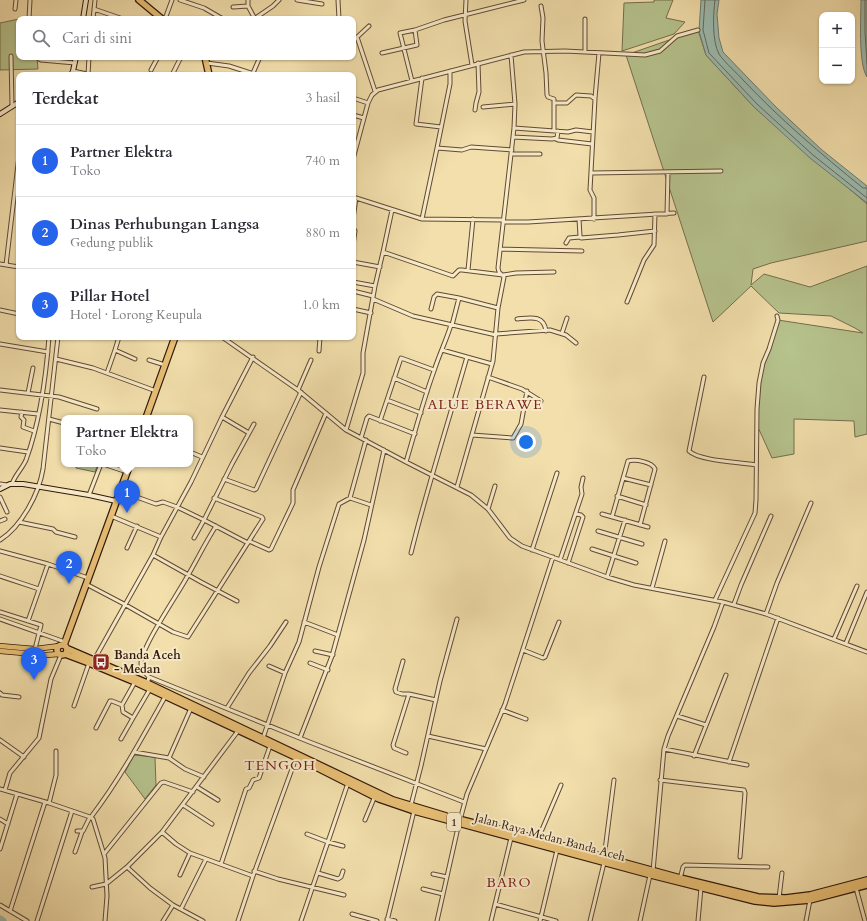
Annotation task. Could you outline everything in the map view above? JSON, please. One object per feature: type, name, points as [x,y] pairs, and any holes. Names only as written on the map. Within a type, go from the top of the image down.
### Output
[{"type":"highway","points":[[141,1],[160,16]]},
{"type":"highway","points":[[206,60],[208,72]]},
{"type":"highway","points":[[147,415],[174,340]]},
{"type":"highway","points":[[63,649],[129,467]]},
{"type":"highway","name":"Jalan Raya Medan Banda Aceh","points":[[63,649],[296,758],[304,760],[393,800],[411,805],[421,811]]},
{"type":"highway","name":"Jalan Raya Medan Banda Aceh","points":[[91,661],[263,738],[375,796],[414,811],[421,811],[459,821],[511,838],[557,850],[604,860]]},
{"type":"highway","name":"Jalan Raya Medan Banda Aceh","points":[[479,827],[538,839],[651,873],[758,897],[779,898],[856,888],[867,885]]},
{"type":"highway","name":"Jalan Raya Medan Banda Aceh","points":[[680,880],[701,888],[735,897],[766,902],[810,900],[845,889],[867,880]]},
{"type":"main road","points":[[83,16],[86,0]]},
{"type":"main road","points":[[72,72],[76,60]]},
{"type":"main road","points":[[0,114],[16,104]]},
{"type":"main road","points":[[0,489],[10,485],[23,484],[116,501]]},
{"type":"main road","points":[[0,646],[35,649],[63,649]]},
{"type":"main road","name":"1","points":[[0,651],[46,655],[63,649]]},
{"type":"street","points":[[15,9],[16,0]]},
{"type":"street","points":[[29,16],[30,0]]},
{"type":"street","points":[[93,16],[95,0]]},
{"type":"street","points":[[165,16],[172,0]]},
{"type":"street","points":[[180,0],[204,8],[218,16]]},
{"type":"street","points":[[248,0],[248,6],[253,16]]},
{"type":"street","points":[[258,16],[279,0]]},
{"type":"street","points":[[297,0],[322,4]]},
{"type":"street","points":[[338,0],[339,16]]},
{"type":"street","points":[[466,0],[465,26],[472,65]]},
{"type":"street","points":[[412,81],[400,33],[415,30],[465,14],[524,0]]},
{"type":"street","points":[[233,7],[248,6]]},
{"type":"street","points":[[540,6],[543,19],[542,41],[547,95],[548,98],[554,98],[556,139]]},
{"type":"street","points":[[94,9],[114,16]]},
{"type":"street","points":[[585,52],[586,19]]},
{"type":"street","points":[[369,26],[357,37],[375,92]]},
{"type":"street","points":[[382,52],[418,44],[415,30]]},
{"type":"street","points":[[356,147],[368,103],[375,92],[478,63],[530,52],[585,52],[640,56],[653,54],[660,51],[677,36],[698,30]]},
{"type":"street","points":[[594,219],[594,198],[590,191],[599,53]]},
{"type":"street","points":[[457,487],[492,364],[498,308],[505,279],[499,271],[500,249],[514,128],[515,104],[511,55]]},
{"type":"street","points":[[12,56],[12,106]]},
{"type":"street","points":[[41,60],[75,63]]},
{"type":"street","points":[[88,72],[90,60]]},
{"type":"street","points":[[151,70],[156,60]]},
{"type":"street","points":[[174,72],[180,60]]},
{"type":"street","points":[[253,72],[259,60]]},
{"type":"street","points":[[207,63],[229,66],[250,72]]},
{"type":"street","points":[[475,110],[479,92],[478,63]]},
{"type":"street","points":[[422,219],[450,84],[450,71]]},
{"type":"street","points":[[422,78],[416,124],[441,127]]},
{"type":"street","points":[[554,104],[568,102],[576,95],[591,96],[595,98]]},
{"type":"street","points":[[356,99],[368,103]]},
{"type":"street","points":[[483,107],[515,104]]},
{"type":"street","points":[[356,116],[364,118]]},
{"type":"street","points":[[514,128],[568,132],[575,130],[593,132]]},
{"type":"street","points":[[513,136],[556,139],[592,144]]},
{"type":"street","points":[[437,148],[462,150],[471,148],[540,154]]},
{"type":"street","points":[[591,173],[720,171]]},
{"type":"street","points":[[667,214],[668,172]]},
{"type":"street","points":[[6,265],[16,190]]},
{"type":"street","points":[[356,199],[422,219],[473,219],[528,222],[674,213]]},
{"type":"street","points":[[346,430],[363,373],[363,353],[375,286],[392,210]]},
{"type":"street","points":[[627,302],[644,260],[654,245],[655,214]]},
{"type":"street","points":[[468,270],[473,219]]},
{"type":"street","points":[[579,219],[580,237]]},
{"type":"street","points":[[566,243],[569,238],[618,236],[655,231]]},
{"type":"street","points":[[500,249],[582,251]]},
{"type":"street","points":[[383,252],[453,276],[459,270],[503,275],[554,272]]},
{"type":"street","points":[[356,263],[380,267]]},
{"type":"street","points":[[0,264],[16,267]]},
{"type":"street","points":[[356,283],[375,286]]},
{"type":"street","points":[[356,292],[373,297],[413,316],[451,325],[496,334],[546,331],[562,333],[576,343]]},
{"type":"street","points":[[431,309],[436,294],[498,308]]},
{"type":"street","points":[[406,462],[434,370],[446,341],[459,298]]},
{"type":"street","points":[[0,310],[16,313]]},
{"type":"street","points":[[356,310],[371,313]]},
{"type":"street","points":[[715,600],[755,513],[757,409],[760,376],[778,320],[777,316]]},
{"type":"street","points":[[517,319],[533,318],[540,320],[545,325],[546,331]]},
{"type":"street","points":[[562,333],[567,318]]},
{"type":"street","points":[[0,484],[10,485],[22,469],[28,452],[42,395],[49,340]]},
{"type":"street","points":[[0,540],[8,535],[19,522],[39,487],[43,472],[58,340]]},
{"type":"street","points":[[107,372],[118,340]]},
{"type":"street","points":[[229,340],[301,392],[346,430],[471,495],[488,509],[510,538],[517,543],[607,578],[634,585],[734,604],[778,618],[867,652]]},
{"type":"street","points":[[319,351],[320,340]]},
{"type":"street","points":[[0,344],[48,352]]},
{"type":"street","points":[[115,350],[135,359]]},
{"type":"street","points":[[442,350],[466,358],[492,364]]},
{"type":"street","points":[[74,706],[91,661],[153,555],[253,357]]},
{"type":"street","points":[[380,421],[401,358],[434,370]]},
{"type":"street","points":[[411,553],[466,358]]},
{"type":"street","points":[[56,359],[107,372],[156,391]]},
{"type":"street","points":[[149,360],[165,365]]},
{"type":"street","points":[[298,390],[311,360]]},
{"type":"street","points":[[28,393],[33,368]]},
{"type":"street","points":[[488,377],[527,391],[541,401]]},
{"type":"street","points":[[704,377],[689,451],[696,456],[705,458],[756,464]]},
{"type":"street","points":[[394,378],[427,392]]},
{"type":"street","points":[[0,390],[73,400],[97,409]]},
{"type":"street","points":[[472,435],[513,438],[520,424],[527,391]]},
{"type":"street","points":[[224,479],[254,490],[256,489],[301,392]]},
{"type":"street","points":[[387,400],[421,413]]},
{"type":"street","points":[[481,404],[498,407]]},
{"type":"street","points":[[0,410],[38,414]]},
{"type":"street","points":[[22,412],[22,417],[24,420],[23,427],[34,431]]},
{"type":"street","points":[[120,491],[156,504],[163,502],[177,507],[248,542],[269,550],[271,549],[293,503],[293,490],[326,413]]},
{"type":"street","points":[[361,438],[367,417],[369,416],[415,434]]},
{"type":"street","points":[[222,417],[250,433]]},
{"type":"street","points":[[49,419],[61,422]]},
{"type":"street","points":[[194,538],[254,424]]},
{"type":"street","points":[[263,738],[285,673],[299,642],[319,567],[339,504],[350,498],[366,440]]},
{"type":"street","points":[[0,448],[28,452]]},
{"type":"street","points":[[300,738],[333,655],[364,540],[384,450]]},
{"type":"street","points":[[193,453],[202,457]]},
{"type":"street","points":[[612,517],[628,461],[632,460],[653,465],[655,469],[640,525]]},
{"type":"street","points":[[89,495],[101,467]]},
{"type":"street","points":[[111,467],[127,472]]},
{"type":"street","points":[[532,550],[557,473]]},
{"type":"street","points":[[560,560],[582,494],[581,487],[583,478]]},
{"type":"street","points":[[623,478],[651,485]]},
{"type":"street","points":[[488,509],[495,486]]},
{"type":"street","points":[[618,496],[646,505]]},
{"type":"street","points":[[0,497],[7,512]]},
{"type":"street","points":[[0,551],[48,564],[87,581],[173,632],[188,638],[263,520],[262,518],[214,498]]},
{"type":"street","points":[[350,498],[371,505]]},
{"type":"street","points":[[766,614],[777,583],[811,503]]},
{"type":"street","points":[[568,563],[583,517],[576,514]]},
{"type":"street","points":[[602,514],[648,527]]},
{"type":"street","points":[[111,516],[161,537]]},
{"type":"street","points":[[734,604],[770,516]]},
{"type":"street","points":[[0,521],[5,519]]},
{"type":"street","points":[[607,578],[625,520]]},
{"type":"street","points":[[19,522],[53,529],[56,532],[75,537]]},
{"type":"street","points":[[127,548],[137,526]]},
{"type":"street","points":[[216,526],[152,636],[141,662],[143,670],[149,677],[464,802]]},
{"type":"street","points":[[598,531],[642,544]]},
{"type":"street","points":[[652,588],[665,541]]},
{"type":"street","points":[[592,549],[636,563]]},
{"type":"street","points":[[153,555],[188,576],[237,601]]},
{"type":"street","points":[[437,921],[464,802],[502,710],[553,558]]},
{"type":"street","points":[[28,622],[48,564]]},
{"type":"street","points":[[0,576],[39,589]]},
{"type":"street","points":[[834,639],[857,586]]},
{"type":"street","points":[[846,643],[867,592]]},
{"type":"street","points":[[640,921],[651,873],[664,749],[723,602]]},
{"type":"street","points":[[0,612],[41,625],[35,649]]},
{"type":"street","points":[[729,762],[778,618]]},
{"type":"street","points":[[0,619],[40,633],[63,649],[51,679],[39,738],[10,773],[5,790]]},
{"type":"street","points":[[411,805],[457,619]]},
{"type":"street","points":[[227,708],[249,673],[286,622]]},
{"type":"street","points":[[304,622],[338,634]]},
{"type":"street","points":[[523,650],[544,658],[559,622]]},
{"type":"street","points":[[315,651],[333,655]]},
{"type":"street","points":[[403,661],[396,690],[397,693],[410,694],[436,700]]},
{"type":"street","points":[[310,663],[328,670]]},
{"type":"street","points":[[269,666],[285,673]]},
{"type":"street","points":[[694,756],[726,675]]},
{"type":"street","points":[[121,739],[133,718],[147,687],[149,677]]},
{"type":"street","points":[[133,718],[123,712],[122,706],[135,682]]},
{"type":"street","points":[[0,693],[2,695],[19,697]]},
{"type":"street","points":[[406,753],[394,748],[392,745],[410,694]]},
{"type":"street","points":[[75,852],[82,832],[91,817],[109,794],[164,697]]},
{"type":"street","points":[[96,728],[111,701],[122,706]]},
{"type":"street","points":[[169,758],[191,708]]},
{"type":"street","points":[[502,710],[526,718]]},
{"type":"street","points":[[677,716],[706,725]]},
{"type":"street","points":[[92,887],[106,884],[127,867],[162,832],[238,731]]},
{"type":"street","points":[[428,736],[486,749]]},
{"type":"street","points":[[0,740],[24,757]]},
{"type":"street","points":[[221,864],[246,789],[250,788],[253,780],[259,778],[270,746]]},
{"type":"street","points":[[664,749],[747,765]]},
{"type":"street","points":[[49,803],[56,775],[56,751]]},
{"type":"street","points":[[134,752],[169,758],[185,769],[204,777]]},
{"type":"street","points":[[238,921],[252,876],[296,758]]},
{"type":"street","points":[[590,921],[604,860],[614,780]]},
{"type":"street","points":[[660,780],[743,790],[745,793],[740,857]]},
{"type":"street","points":[[104,854],[161,783],[163,782],[193,792]]},
{"type":"street","points":[[301,921],[348,783]]},
{"type":"street","points":[[538,839],[561,785]]},
{"type":"street","points":[[197,787],[218,800]]},
{"type":"street","points":[[0,789],[91,817],[106,864],[107,896],[105,921]]},
{"type":"street","points":[[0,848],[17,794]]},
{"type":"street","points":[[365,820],[375,796]]},
{"type":"street","points":[[10,911],[45,802]]},
{"type":"street","points":[[183,805],[212,824]]},
{"type":"street","points":[[37,921],[72,810]]},
{"type":"street","points":[[395,921],[387,920],[414,811]]},
{"type":"street","points":[[0,819],[8,824]]},
{"type":"street","points":[[78,830],[82,832]]},
{"type":"street","points":[[162,832],[190,853],[252,876]]},
{"type":"street","points":[[307,834],[342,846]]},
{"type":"street","points":[[491,921],[511,838]]},
{"type":"street","points":[[540,921],[557,850]]},
{"type":"street","points":[[180,875],[190,853]]},
{"type":"street","points":[[181,910],[206,858]]},
{"type":"street","points":[[680,880],[683,866],[685,865],[768,867]]},
{"type":"street","points":[[127,867],[150,888],[173,905],[203,921]]},
{"type":"street","points":[[254,871],[278,879],[344,895]]},
{"type":"street","points":[[318,873],[338,879],[341,877],[343,871]]},
{"type":"street","points":[[779,898],[782,873]]},
{"type":"street","points":[[434,874],[447,877]]},
{"type":"street","points":[[698,921],[701,888]]},
{"type":"street","points":[[856,888],[864,921]]},
{"type":"street","points":[[423,889],[443,894]]},
{"type":"street","points":[[806,921],[810,900]]},
{"type":"street","points":[[495,904],[556,921]]},
{"type":"street","points":[[0,905],[27,921]]},
{"type":"street","points":[[164,921],[173,905]]},
{"type":"street","points":[[352,914],[377,921]]},
{"type":"green space","points":[[654,0],[673,0],[666,18],[685,22],[674,34],[622,51],[624,3],[654,2]]},
{"type":"green space","points":[[16,20],[16,60],[37,60],[38,69],[0,70],[0,23]]},
{"type":"green space","points":[[698,30],[706,55],[754,107],[867,204],[867,241],[771,263],[753,269],[751,285],[764,274],[810,287],[867,266],[867,434],[855,437],[854,421],[794,419],[794,454],[772,458],[756,423],[761,370],[778,320],[863,333],[831,316],[779,313],[751,286],[713,322],[626,55]]},
{"type":"green space","points":[[76,467],[97,467],[95,472]]},
{"type":"green space","points":[[134,755],[155,757],[156,785],[145,799],[125,772]]},
{"type":"water","points":[[701,0],[719,0],[717,14],[719,38],[723,52],[776,107],[822,150],[867,186],[867,203],[810,158],[754,107],[706,55],[699,31]]},
{"type":"water","points":[[861,0],[867,0],[867,77],[864,70],[861,51]]},
{"type":"place","name":"Partner Elektra","points":[[127,513]]},
{"type":"place","name":"Dinas Perhubungan Langsa","points":[[69,584]]},
{"type":"place","name":"Banda Aceh - Medan","points":[[101,662]]},
{"type":"place","name":"Pillar Hotel","points":[[34,680]]},
{"type":"district","name":"ALUE BERAWE","points":[[485,404]]},
{"type":"district","name":"TENGOH","points":[[280,765]]},
{"type":"district","name":"BARO","points":[[509,882]]}]
